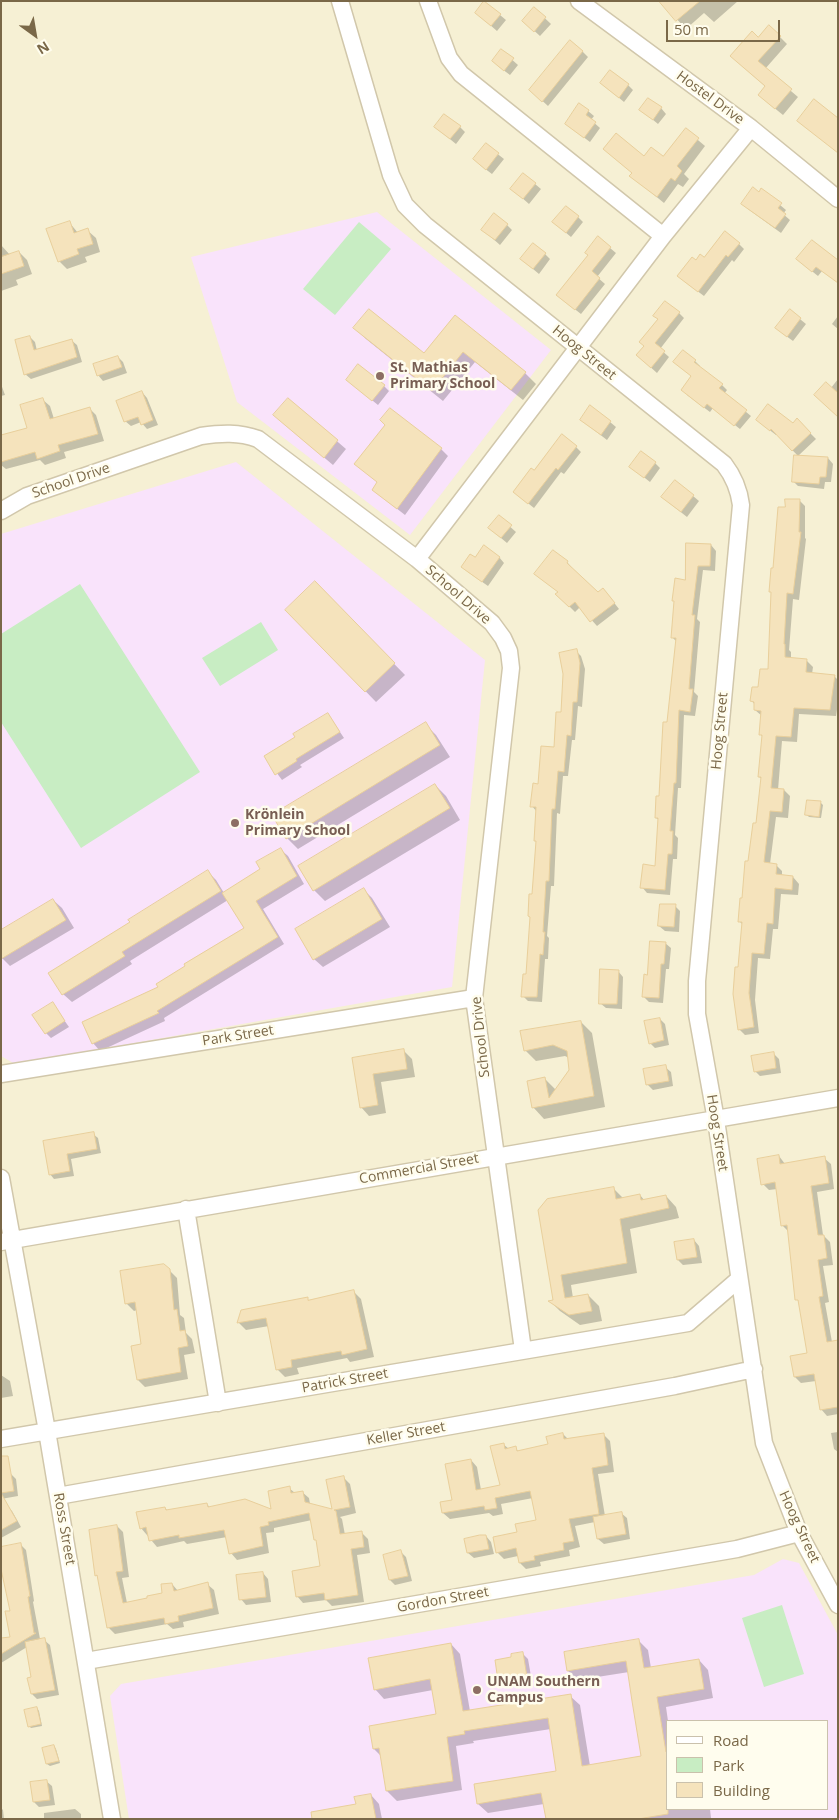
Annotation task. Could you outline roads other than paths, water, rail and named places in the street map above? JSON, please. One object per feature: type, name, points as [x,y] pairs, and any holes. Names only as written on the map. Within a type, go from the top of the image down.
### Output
[{"type":"street","name":"Hoog Street","points":[[340,1],[391,175],[405,205],[425,225],[724,464],[732,474],[739,491],[741,505],[697,981],[697,1014],[716,1120],[764,1443],[800,1533],[838,1605]]},
{"type":"street","points":[[428,1],[449,58],[461,74],[663,236]]},
{"type":"street","name":"Hostel Drive","points":[[579,1],[751,128],[838,199]]},
{"type":"street","points":[[417,559],[663,236],[751,128]]},
{"type":"street","name":"School Drive","points":[[1,511],[27,496],[201,436],[219,433],[244,434],[258,439],[417,559],[492,623],[503,638],[509,651],[511,668],[474,998],[523,1350]]},
{"type":"street","name":"Park Street","points":[[1,1074],[474,998]]},
{"type":"street","name":"Commercial Street","points":[[7,1241],[838,1098]]},
{"type":"street","points":[[1,1178],[7,1241]]},
{"type":"street","points":[[186,1209],[218,1403]]},
{"type":"street","name":"Ross Street","points":[[7,1241],[47,1431],[112,1819]]},
{"type":"street","name":"Patrick Street","points":[[1,1439],[688,1323],[739,1279]]},
{"type":"street","name":"Keller Street","points":[[58,1496],[675,1386],[754,1369]]},
{"type":"street","name":"Gordon Street","points":[[86,1661],[728,1550],[800,1533]]},
{"type":"place","name":"St. Mathias Primary School","points":[[380,376]]},
{"type":"place","name":"Krönlein Primary School","points":[[235,823]]},
{"type":"place","name":"UNAM Southern Campus","points":[[477,1690]]}]
